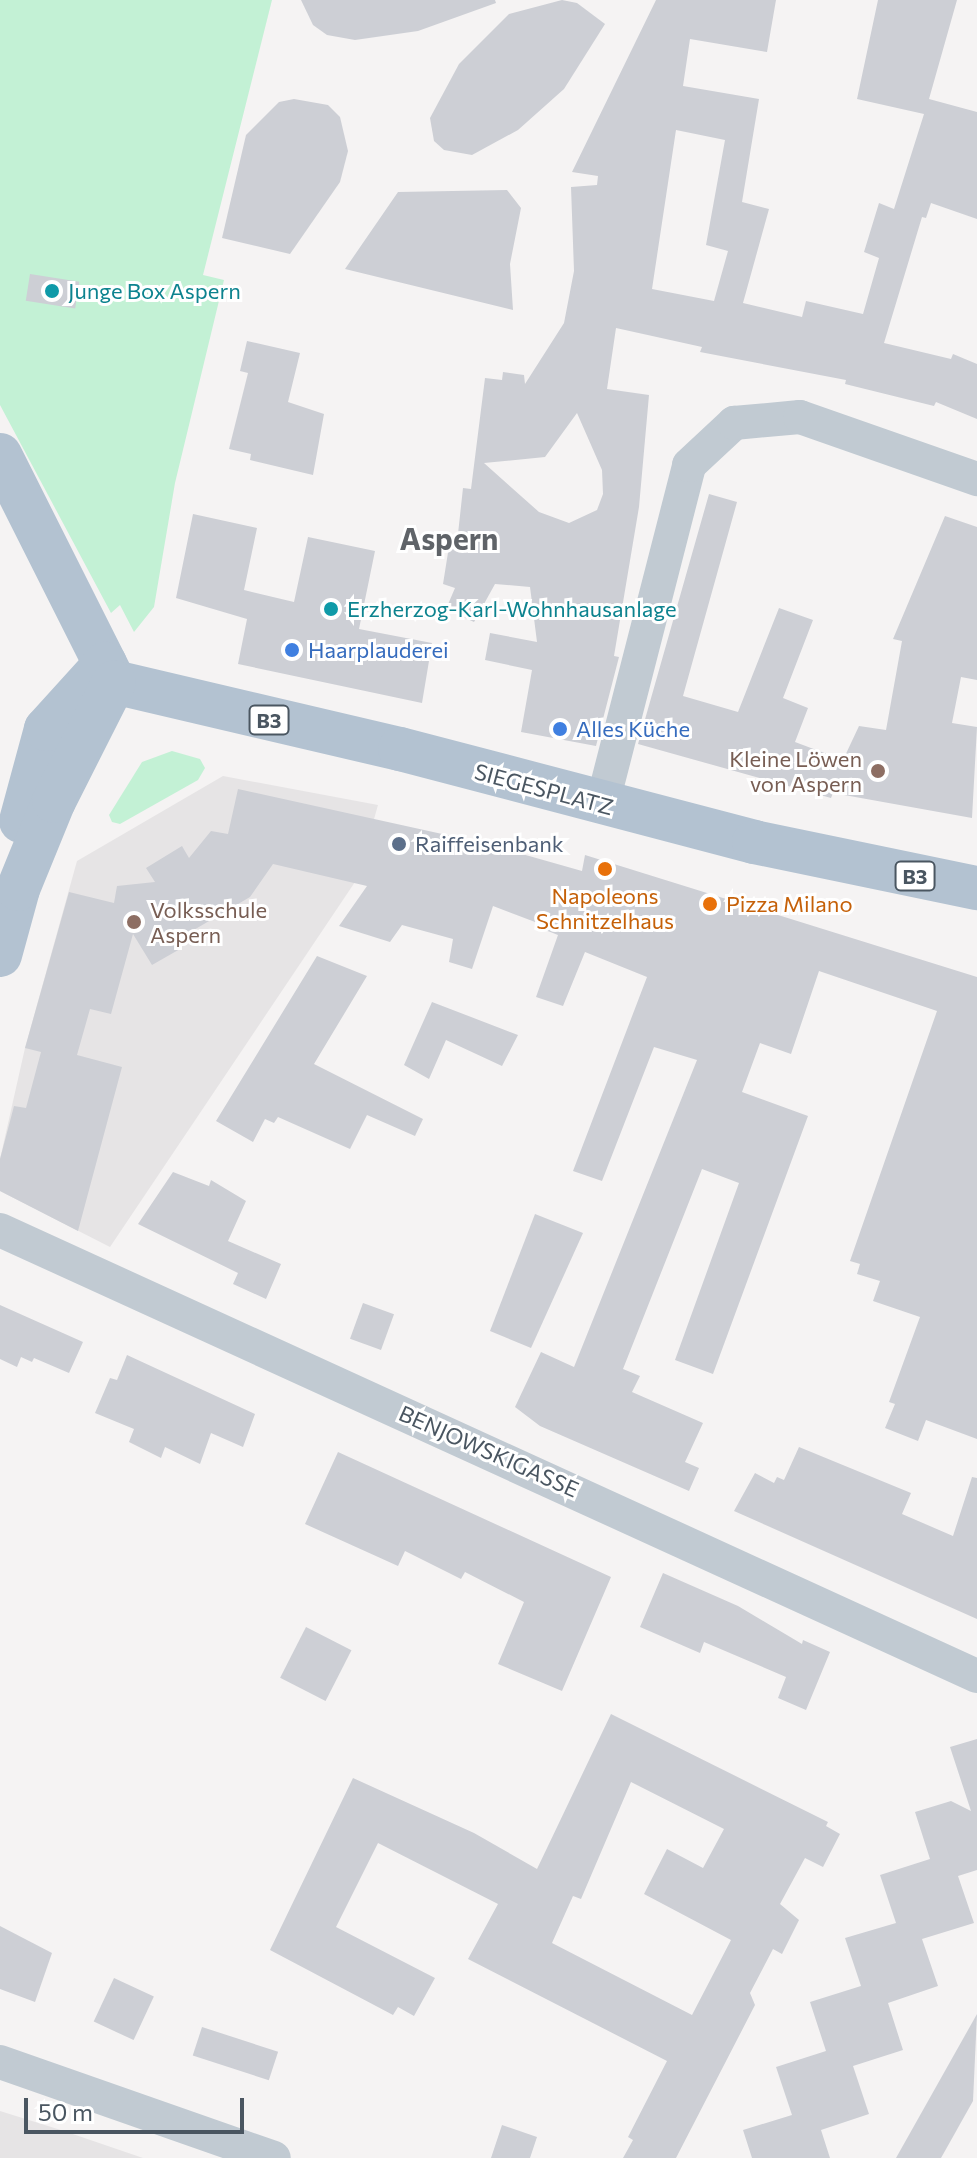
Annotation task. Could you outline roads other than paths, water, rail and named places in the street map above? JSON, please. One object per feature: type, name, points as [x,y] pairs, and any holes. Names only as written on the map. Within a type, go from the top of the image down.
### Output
[{"type":"main road","points":[[0,455],[119,679],[69,768],[18,889],[0,955]]},
{"type":"main road","name":"SIEGESPLATZ","points":[[119,679],[400,749],[602,805],[977,888]]},
{"type":"street","points":[[602,805],[689,465],[734,423],[800,417],[977,479]]},
{"type":"street","name":"BENJOWSKIGASSE","points":[[0,1230],[977,1676]]},
{"type":"street","points":[[0,2062],[274,2158]]},
{"type":"place","name":"Junge Box Aspern","points":[[52,291]]},
{"type":"place","name":"Erzherzog-Karl-Wohnhausanlage","points":[[331,609]]},
{"type":"place","name":"Haarplauderei","points":[[292,650]]},
{"type":"place","name":"Alles Küche","points":[[560,729]]},
{"type":"place","name":"Kleine Löwen von Aspern","points":[[878,771]]},
{"type":"place","name":"Raiffeisenbank","points":[[399,844]]},
{"type":"place","name":"Napoleons Schnitzelhaus","points":[[605,869]]},
{"type":"place","name":"Pizza Milano","points":[[710,904]]},
{"type":"place","name":"Volksschule Aspern","points":[[134,922]]},
{"type":"district","name":"Aspern","points":[[449,538]]}]
